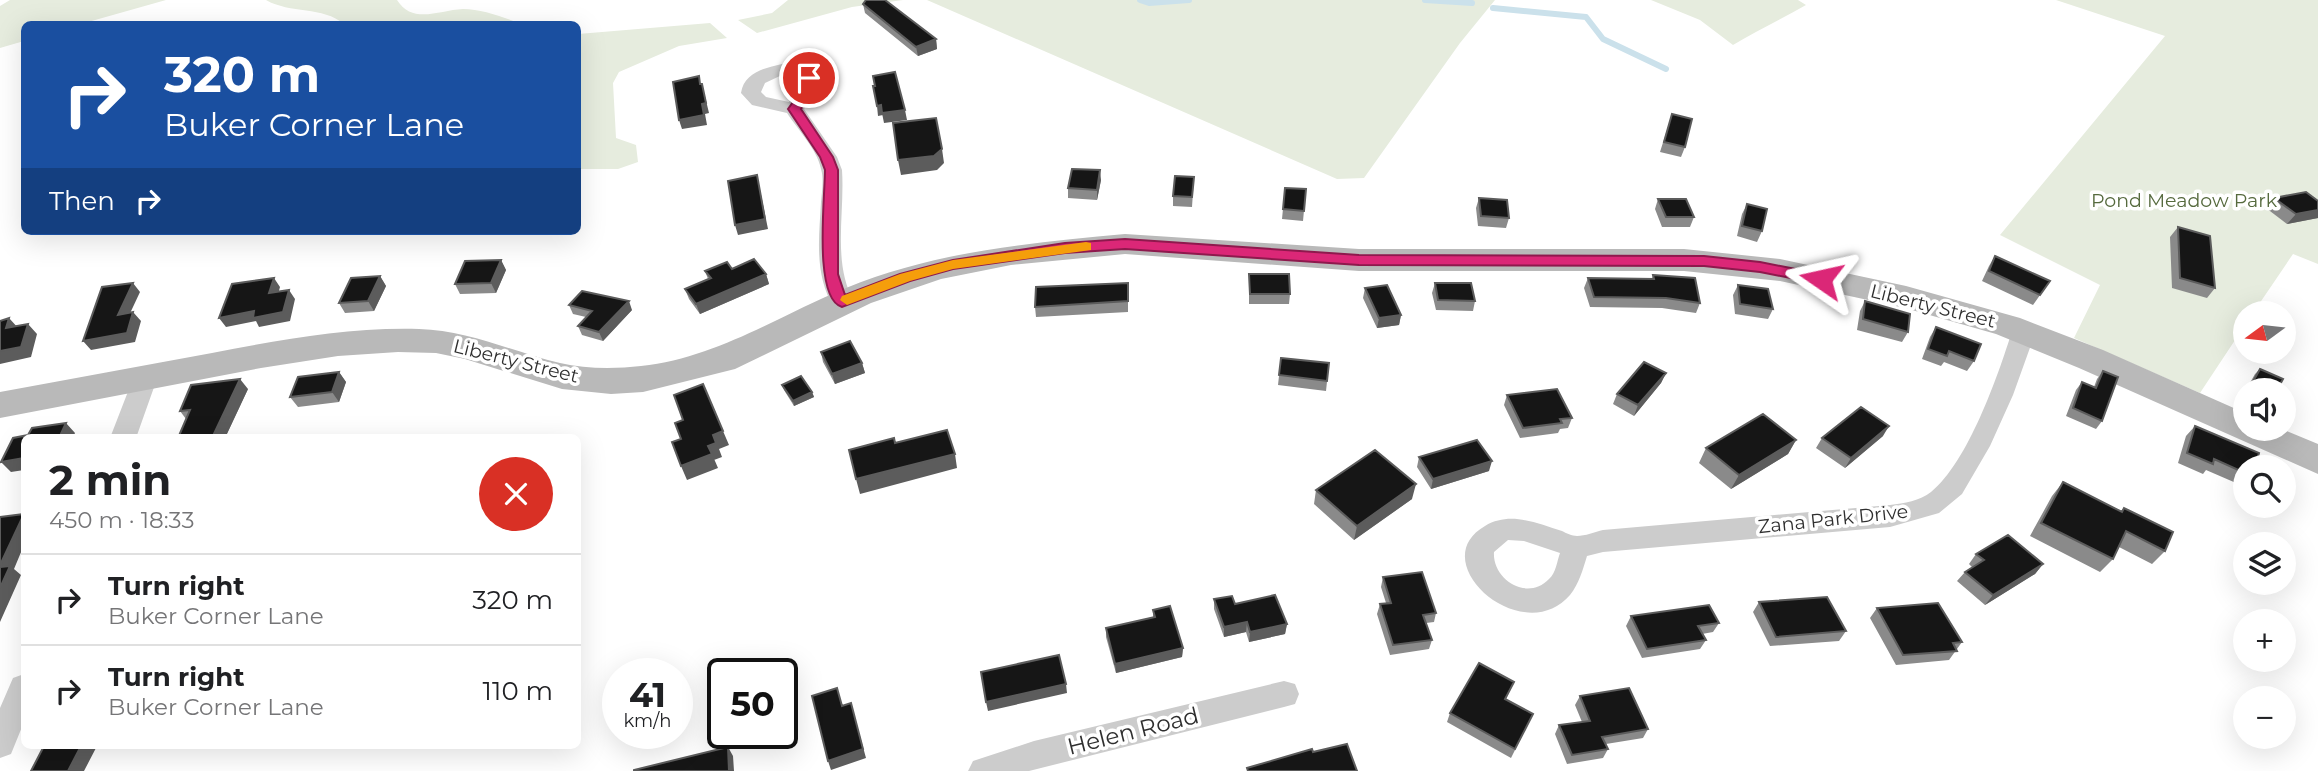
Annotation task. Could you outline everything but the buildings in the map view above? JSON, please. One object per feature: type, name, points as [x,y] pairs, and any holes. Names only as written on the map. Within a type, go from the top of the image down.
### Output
[{"type":"main road","name":"Liberty Street","points":[[0,405],[146,376],[326,346],[418,340],[467,347],[562,376],[611,381],[643,379],[723,360],[842,302],[905,278],[969,261],[1065,248],[1142,244],[1359,260],[1664,260],[1733,264],[1789,272],[1906,297],[2024,331],[2233,422]]},
{"type":"main road","name":"Liberty Street","points":[[2276,441],[2318,460]]},
{"type":"street","points":[[794,109],[827,157],[832,170],[831,274],[835,291],[842,302]]},
{"type":"street","name":"Zana Park Drive","points":[[1576,547],[1611,541],[1881,517],[1929,506],[1948,492],[1962,476],[2015,363],[2024,331]]},
{"type":"street","points":[[124,434],[146,376]]},
{"type":"street","points":[[0,744],[21,694]]},
{"type":"street","name":"Helen Road","points":[[984,771],[1034,755],[1284,694]]},
{"type":"green space","points":[[10,0],[166,0],[92,21],[21,21],[21,42],[0,48],[0,6]]},
{"type":"green space","points":[[266,0],[397,0],[403,8],[419,14],[470,9],[512,21],[340,21],[316,12]]},
{"type":"green space","points":[[788,0],[903,0],[852,7],[757,33],[738,20],[772,13]]},
{"type":"green space","points":[[927,0],[1495,0],[1460,43],[1364,178],[1337,179]]},
{"type":"green space","points":[[1651,0],[1798,0],[1806,5],[1733,45],[1700,20]]},
{"type":"green space","name":"Pond Meadow Park","points":[[2056,0],[2318,0],[2318,264],[2293,254],[2261,301],[2233,301],[2233,343],[2200,393],[2074,338],[2100,285],[2000,235],[2165,36]]},
{"type":"green space","points":[[710,23],[727,38],[679,46],[619,72],[613,83],[616,138],[636,145],[638,162],[618,169],[581,169],[581,34]]},
{"type":"waterway","points":[[1140,0],[1149,3],[1189,0]]},
{"type":"waterway","points":[[1425,0],[1472,3]]},
{"type":"waterway","points":[[1493,8],[1586,17],[1603,39],[1666,69]]},
{"type":"slow traffic","points":[[847,300],[874,288],[953,264],[1086,246]]},
{"type":"route","points":[[809,78],[809,88],[794,109],[827,157],[832,170],[831,274],[832,286],[842,302],[874,288],[953,264],[1109,244],[1142,244],[1359,260],[1704,261],[1760,267],[1821,279]]}]
